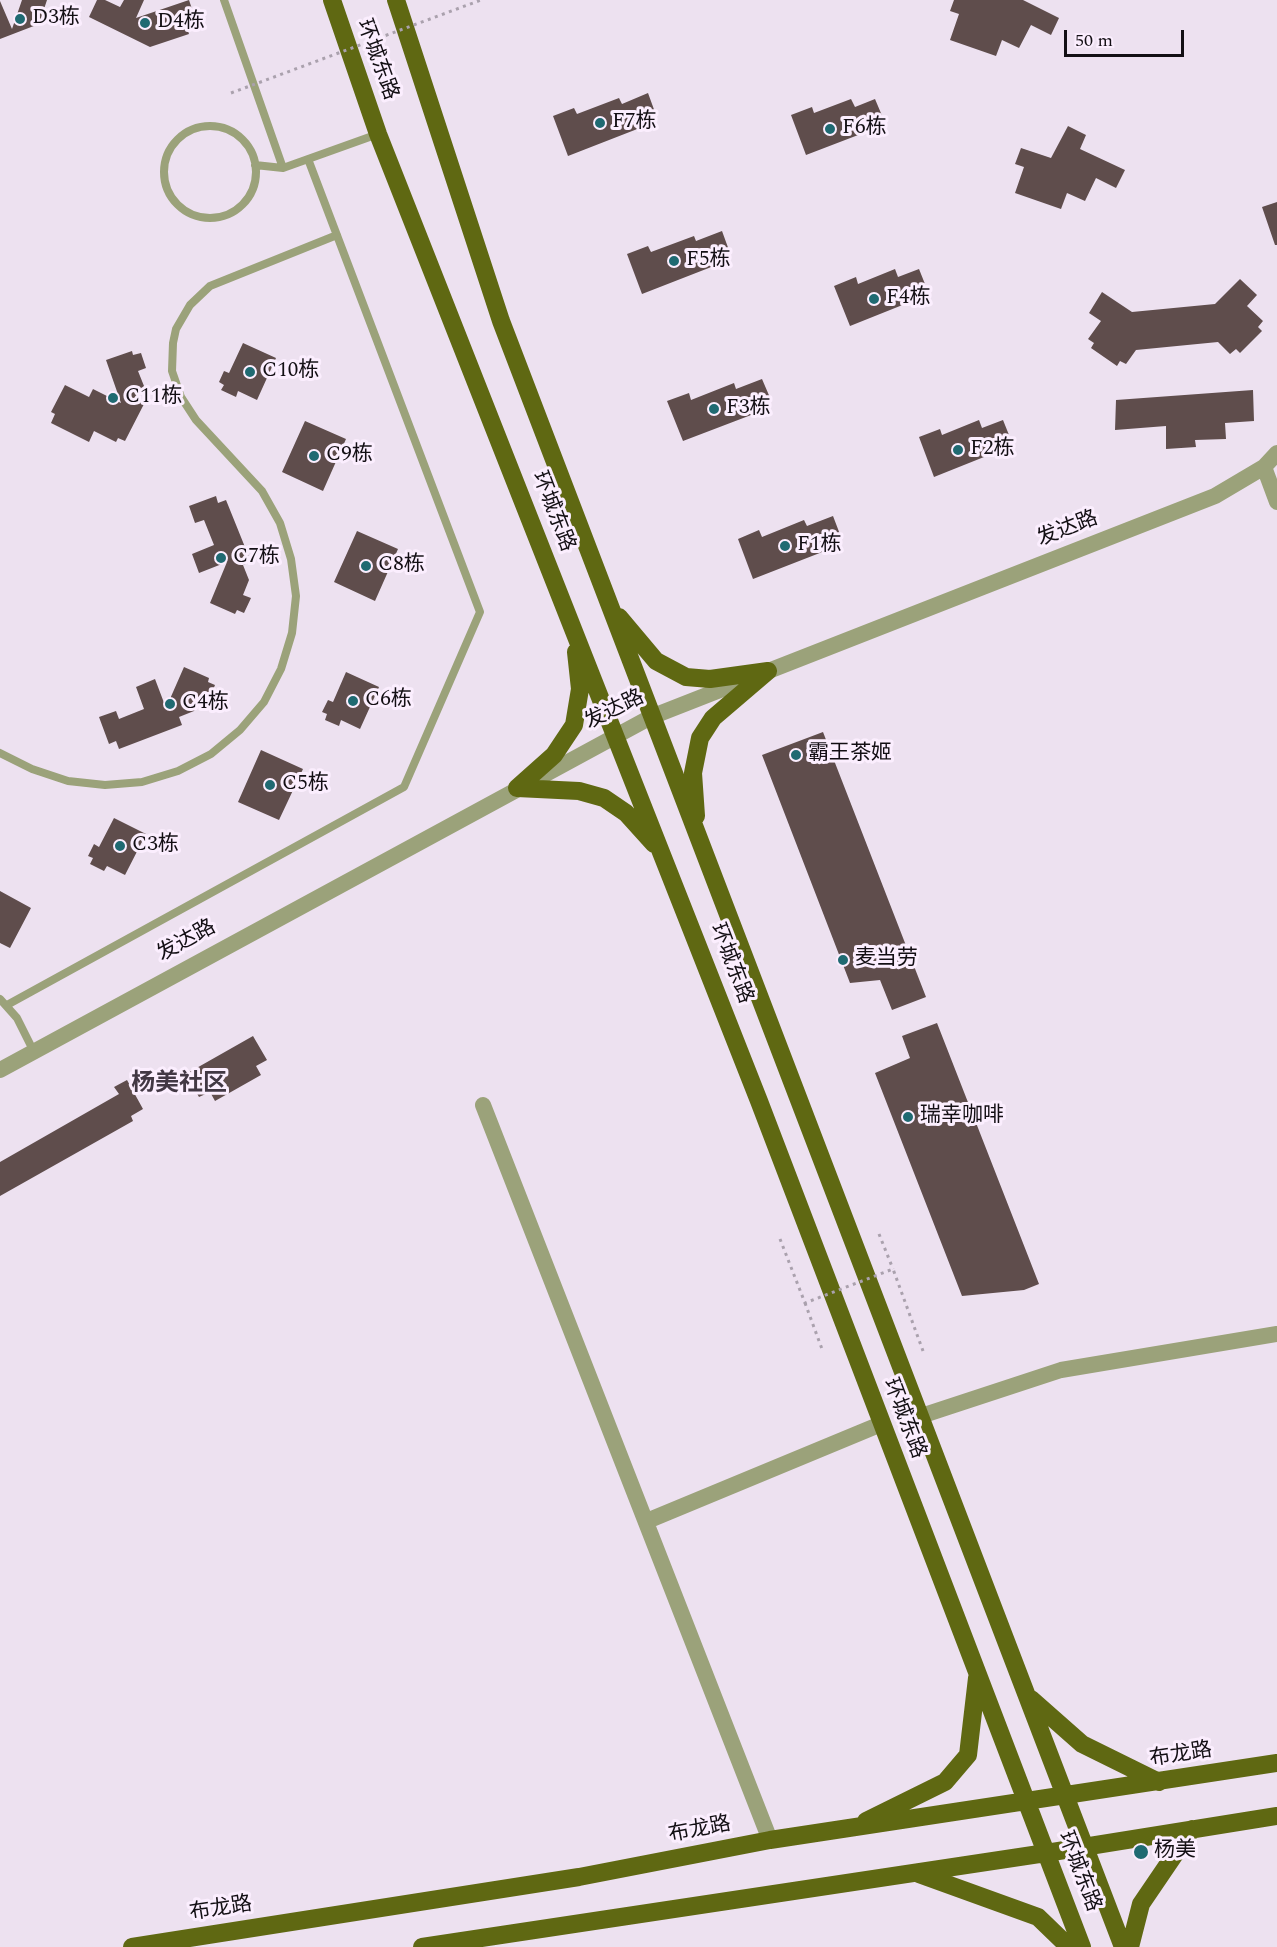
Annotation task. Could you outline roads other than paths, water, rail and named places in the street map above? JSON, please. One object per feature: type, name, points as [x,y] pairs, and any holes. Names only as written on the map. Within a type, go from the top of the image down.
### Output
[{"type":"main road","name":"环城东路","points":[[332,0],[378,134],[663,855],[1082,1947]]},
{"type":"main road","name":"环城东路","points":[[396,0],[501,321],[1123,1947]]},
{"type":"main road","points":[[610,607],[656,661],[675,673],[692,678],[710,679],[768,671]]},
{"type":"main road","points":[[517,788],[554,755],[574,725],[580,689],[573,625]]},
{"type":"main road","points":[[697,836],[693,773],[700,738],[713,718],[768,671]]},
{"type":"main road","points":[[517,788],[579,791],[604,798],[626,813],[663,855]]},
{"type":"main road","points":[[850,1829],[945,1782],[968,1755],[977,1674]]},
{"type":"main road","points":[[1028,1696],[1082,1744],[1159,1782]]},
{"type":"main road","name":"布龙路","points":[[132,1947],[579,1877],[770,1840],[1027,1803],[1277,1763]]},
{"type":"main road","points":[[422,1947],[917,1873],[1277,1816]]},
{"type":"main road","points":[[1130,1947],[1136,1917],[1144,1898],[1192,1829]]},
{"type":"main road","points":[[917,1873],[1038,1917],[1069,1947]]},
{"type":"street","name":"发达路","points":[[0,1070],[615,734],[651,717],[1215,496],[1264,467],[1277,453]]},
{"type":"street","points":[[1264,467],[1277,502]]},
{"type":"street","points":[[483,1105],[770,1840]]},
{"type":"street","points":[[921,1416],[1061,1370],[1277,1334]]},
{"type":"street","points":[[647,1521],[881,1424]]},
{"type":"lane","points":[[224,0],[283,168]]},
{"type":"lane","points":[[203,126],[217,126],[243,139],[255,165],[255,179],[251,193],[230,213],[216,217],[202,217],[188,213],[176,204],[164,178],[168,150],[177,139],[203,126]]},
{"type":"lane","points":[[255,165],[283,168],[378,134]]},
{"type":"lane","points":[[34,1052],[17,1018],[3,1002],[404,787],[480,612],[308,159]]},
{"type":"lane","points":[[0,753],[32,769],[68,781],[105,785],[142,782],[178,771],[211,754],[240,730],[264,702],[281,669],[292,633],[296,596],[291,559],[280,524],[262,491],[196,420],[180,397],[172,370],[173,343],[176,329],[190,305],[210,286],[337,235]]},
{"type":"place","name":"D3栋","points":[[20,19]]},
{"type":"place","name":"D4栋","points":[[145,23]]},
{"type":"place","name":"F7栋","points":[[600,123]]},
{"type":"place","name":"F6栋","points":[[830,129]]},
{"type":"place","name":"F5栋","points":[[674,261]]},
{"type":"place","name":"F4栋","points":[[874,299]]},
{"type":"place","name":"C10栋","points":[[250,372]]},
{"type":"place","name":"C11栋","points":[[113,398]]},
{"type":"place","name":"F3栋","points":[[714,409]]},
{"type":"place","name":"F2栋","points":[[958,450]]},
{"type":"place","name":"C9栋","points":[[314,456]]},
{"type":"place","name":"F1栋","points":[[785,546]]},
{"type":"place","name":"C7栋","points":[[221,558]]},
{"type":"place","name":"C8栋","points":[[366,566]]},
{"type":"place","name":"C6栋","points":[[353,701]]},
{"type":"place","name":"C4栋","points":[[170,704]]},
{"type":"place","name":"霸王茶姬","points":[[796,755]]},
{"type":"place","name":"C5栋","points":[[270,785]]},
{"type":"place","name":"C3栋","points":[[120,846]]},
{"type":"place","name":"麦当劳","points":[[843,960]]},
{"type":"place","name":"瑞幸咖啡","points":[[908,1117]]},
{"type":"place","name":"杨美","points":[[1141,1852]]},
{"type":"district","name":"杨美社区","points":[[179,1085]]}]
